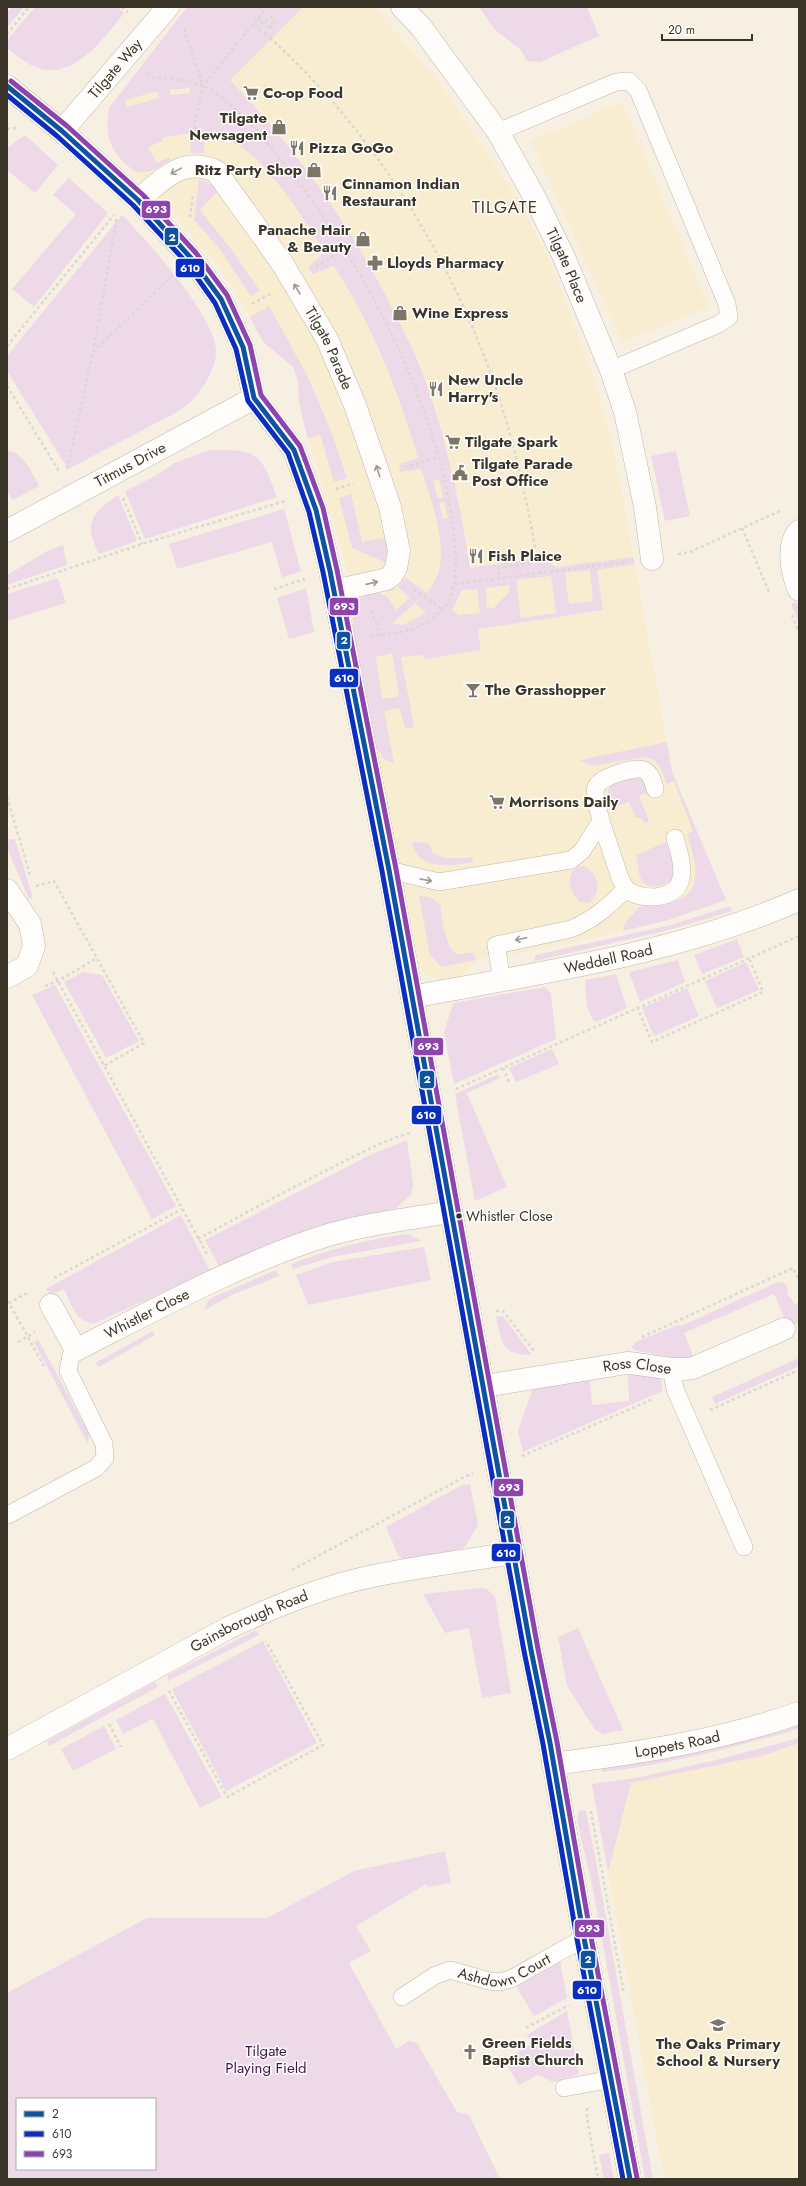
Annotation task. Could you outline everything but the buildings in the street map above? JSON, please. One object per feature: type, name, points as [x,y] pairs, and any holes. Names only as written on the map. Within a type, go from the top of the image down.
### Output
[{"type":"street","name":"Tilgate Place","points":[[402,7],[421,27],[498,132],[534,196],[564,257],[611,370],[635,453],[652,559]]},
{"type":"street","name":"Tilgate Way","points":[[62,131],[175,15]]},
{"type":"street","points":[[7,86],[62,131],[138,200],[191,258],[221,299],[240,340],[254,398],[294,450],[316,510],[332,581],[389,870],[431,1097],[450,1212],[484,1386],[584,1938],[630,2179]]},
{"type":"street","name":"Tilgate Parade","points":[[138,200],[175,170],[202,165],[216,171],[282,263],[326,339],[355,405],[376,462],[390,507],[399,551],[396,568],[387,579],[332,581]]},
{"type":"street","name":"Titmus Drive","points":[[7,531],[59,504],[112,473],[254,398]]},
{"type":"street","points":[[799,531],[792,550],[793,568],[799,590]]},
{"type":"street","points":[[7,890],[30,924],[34,946],[27,966],[7,977]]},
{"type":"street","name":"Weddell Road","points":[[412,997],[607,960],[696,938],[799,900]]},
{"type":"street","name":"Whistler Close","points":[[76,1350],[219,1277],[278,1252],[327,1236],[450,1212]]},
{"type":"street","points":[[52,1305],[76,1350]]},
{"type":"street","name":"Ross Close","points":[[484,1386],[621,1364],[646,1364],[681,1370],[693,1368],[784,1329]]},
{"type":"street","name":"Gainsborough Road","points":[[7,1749],[228,1628],[262,1612],[338,1585],[377,1575],[514,1553]]},
{"type":"street","name":"Loppets Road","points":[[553,1764],[638,1752],[729,1735],[799,1713]]},
{"type":"lane","points":[[498,132],[616,82],[629,81],[638,90],[727,304],[728,317],[719,324],[611,370]]},
{"type":"lane","points":[[655,789],[650,774],[643,770],[636,769],[605,778],[596,787],[601,821],[620,878],[626,889],[633,895],[652,897],[669,893],[677,887],[682,878],[683,868],[682,859],[675,838]]},
{"type":"lane","points":[[389,870],[439,882],[571,860],[577,857],[601,821]]},
{"type":"lane","points":[[502,980],[496,945],[571,929],[587,922],[600,913],[626,889]]},
{"type":"lane","points":[[8,1515],[96,1468],[105,1458],[104,1444],[68,1371],[71,1355],[76,1350]]},
{"type":"lane","points":[[671,1368],[675,1389],[744,1547]]},
{"type":"lane","name":"Ashdown Court","points":[[402,1997],[434,1976],[450,1970],[488,1981],[499,1982],[511,1979],[584,1938]]},
{"type":"lane","points":[[564,2088],[611,2079]]},
{"type":"path","points":[[7,34],[29,7]]},
{"type":"path","points":[[175,15],[203,86],[267,7]]},
{"type":"path","points":[[258,18],[270,28],[275,21],[271,17],[256,27],[270,38],[312,79],[354,128],[406,202],[448,273],[493,379],[511,437],[526,495],[535,547],[530,551],[532,563],[498,568],[499,578]]},
{"type":"path","points":[[7,346],[118,210],[93,352],[59,504]]},
{"type":"path","points":[[93,352],[191,258]]},
{"type":"path","points":[[7,386],[64,480]]},
{"type":"path","points":[[112,473],[142,544]]},
{"type":"path","points":[[7,589],[142,544],[286,500],[284,494]]},
{"type":"path","points":[[274,589],[332,581]]},
{"type":"path","points":[[7,797],[34,887],[54,881],[144,1043],[104,1066]]},
{"type":"path","points":[[431,1097],[455,1090],[637,1007],[799,936]]},
{"type":"path","points":[[34,946],[58,981],[219,1277]]},
{"type":"path","points":[[44,987],[58,981],[97,958]]},
{"type":"path","points":[[637,1007],[652,1042],[763,992],[749,958]]},
{"type":"path","points":[[503,1068],[510,1084]]},
{"type":"path","points":[[198,1239],[282,1192],[364,1152],[396,1137],[436,1127]]},
{"type":"path","points":[[636,1339],[793,1268],[799,1280]]},
{"type":"path","points":[[470,1311],[503,1311],[535,1352]]},
{"type":"path","points":[[688,1420],[799,1370]]},
{"type":"path","points":[[287,1573],[466,1476],[499,1469],[523,1455],[675,1389]]},
{"type":"path","points":[[167,1687],[227,1797],[323,1745],[263,1635]]},
{"type":"path","points":[[106,1720],[121,1747]]},
{"type":"path","points":[[526,2028],[572,2004]]},
{"type":"shaded area","points":[[187,7],[374,7],[440,83],[519,200],[556,275],[593,376],[611,437],[672,771],[726,900],[668,920],[623,931],[528,952],[476,960],[459,980],[445,981],[433,978],[422,971],[416,961],[376,747],[367,711],[354,638],[347,570],[302,416],[298,381],[293,367],[263,342],[239,297],[209,255],[133,171],[115,155],[108,139],[106,123],[109,108]]},
{"type":"shaded area","points":[[622,102],[709,307],[622,342],[531,141]]},
{"type":"shaded area","name":"The Oaks Primary School & Nursery","points":[[799,1743],[799,2179],[664,2179],[608,1872],[631,1783],[765,1755]]},
{"type":"green space","points":[[13,7],[24,7],[7,28],[7,12]]},
{"type":"green space","points":[[35,7],[117,7],[124,13],[88,54],[64,68],[52,70],[38,68],[22,60],[7,48],[7,40]]},
{"type":"green space","points":[[187,7],[303,7],[230,80],[277,132],[320,188],[358,246],[376,277],[414,352],[433,403],[446,449],[462,520],[470,568],[540,558],[556,567],[633,557],[635,564],[597,570],[603,610],[478,629],[481,650],[425,659],[424,655],[401,657],[414,727],[405,729],[400,708],[384,711],[394,763],[385,760],[377,749],[367,717],[355,652],[353,632],[354,602],[370,594],[379,593],[383,594],[391,601],[396,610],[410,598],[398,587],[406,578],[427,593],[438,574],[441,555],[439,530],[436,517],[421,469],[400,472],[399,464],[418,458],[402,407],[373,336],[334,266],[313,274],[308,267],[325,252],[308,225],[274,178],[250,153],[230,141],[205,135],[204,153],[191,153],[190,133],[162,138],[163,141],[148,147],[157,163],[169,157],[170,160],[152,171],[134,171],[115,152],[109,139],[107,124],[109,108]],"holes":[[[190,88],[190,93],[170,95],[170,90]],[[158,91],[159,98],[127,107],[125,100]],[[439,479],[443,497],[438,499],[433,481]],[[444,502],[448,518],[443,519],[439,503]],[[590,570],[593,601],[569,604],[565,573]],[[551,576],[556,613],[521,618],[516,580]],[[509,585],[510,591],[493,609],[487,607],[486,588]],[[477,589],[480,613],[459,615],[452,610],[462,590]],[[415,603],[426,613],[403,625],[392,623]],[[392,653],[399,696],[382,699],[376,657]]]},
{"type":"green space","points":[[479,7],[587,7],[599,36],[540,62],[527,61],[520,49],[495,30]]},
{"type":"green space","points":[[25,135],[58,165],[35,193],[7,170],[7,148]]},
{"type":"green space","points":[[69,178],[108,213],[34,307],[12,289],[76,214],[53,195]]},
{"type":"green space","points":[[199,179],[213,185],[218,191],[200,210],[234,253],[260,291],[251,296],[220,249],[194,220]]},
{"type":"green space","points":[[122,215],[179,280],[206,320],[214,338],[216,358],[212,370],[203,387],[184,407],[68,469],[7,371],[7,356]]},
{"type":"green space","points":[[269,306],[307,375],[333,436],[347,478],[334,482],[320,434],[308,439],[299,403],[298,381],[293,367],[263,342],[250,317]]},
{"type":"green space","points":[[7,450],[23,459],[39,486],[13,500],[7,492]]},
{"type":"green space","points":[[209,450],[238,451],[255,456],[266,470],[277,497],[145,539],[125,491],[157,475],[174,463]]},
{"type":"green space","points":[[676,451],[690,516],[665,521],[651,456]]},
{"type":"green space","points":[[351,494],[362,542],[391,537],[389,564],[352,548],[339,498]]},
{"type":"green space","points":[[118,495],[137,541],[99,554],[94,544],[92,535],[91,527],[93,520],[96,513],[102,507]]},
{"type":"green space","points":[[284,509],[301,571],[282,578],[272,542],[177,569],[169,544]]},
{"type":"green space","points":[[63,545],[67,565],[7,585],[7,575],[49,550]]},
{"type":"green space","points":[[58,578],[66,603],[7,621],[7,594]]},
{"type":"green space","points":[[306,588],[314,632],[289,639],[277,598]]},
{"type":"green space","points":[[796,602],[799,608],[799,624],[791,604]]},
{"type":"green space","points":[[667,742],[672,772],[726,900],[668,920],[623,931],[625,923],[639,907],[676,901],[685,896],[691,889],[695,881],[695,862],[687,834],[693,831],[674,781],[667,784],[660,767],[654,760],[644,757],[592,766],[580,760]]},
{"type":"green space","points":[[634,778],[645,784],[648,792],[639,796],[649,821],[646,823],[641,818],[636,818],[629,802],[612,808],[609,800],[608,792],[610,786]]},
{"type":"green space","points":[[9,839],[15,839],[33,898],[29,899],[7,848]]},
{"type":"green space","points":[[415,842],[427,843],[432,848],[431,852],[436,855],[446,858],[472,857],[473,862],[456,865],[438,865],[430,863],[422,859],[416,853],[412,845]]},
{"type":"green space","points":[[666,842],[674,864],[674,872],[672,877],[669,881],[659,886],[648,886],[641,879],[636,855]]},
{"type":"green space","points":[[583,866],[593,873],[596,877],[597,883],[596,893],[589,903],[580,902],[576,898],[570,882],[570,876],[573,872],[577,868]]},
{"type":"green space","points":[[419,896],[430,897],[440,904],[447,940],[454,951],[458,954],[472,953],[474,954],[476,960],[441,967],[430,955]]},
{"type":"green space","points":[[730,906],[732,911],[673,929],[535,961],[535,955],[671,925]]},
{"type":"green space","points":[[737,939],[744,957],[702,974],[694,955]]},
{"type":"green space","points":[[678,960],[685,982],[640,1002],[629,972]]},
{"type":"green space","points":[[746,962],[759,990],[717,1008],[705,981]]},
{"type":"green space","points":[[83,972],[102,975],[139,1041],[106,1058],[64,982]]},
{"type":"green space","points":[[616,974],[627,1008],[596,1022],[592,1019],[587,1006],[585,980]]},
{"type":"green space","points":[[55,985],[176,1206],[152,1219],[32,995]]},
{"type":"green space","points":[[545,987],[551,993],[556,1039],[454,1084],[444,1033],[453,1003]]},
{"type":"green space","points":[[687,988],[699,1016],[654,1036],[642,1008]]},
{"type":"green space","points":[[552,1049],[559,1064],[516,1082],[509,1068]]},
{"type":"green space","points":[[499,1074],[500,1078],[467,1093],[507,1187],[475,1201],[455,1094]]},
{"type":"green space","points":[[407,1140],[413,1184],[411,1195],[396,1208],[321,1226],[220,1268],[205,1240],[370,1155]]},
{"type":"green space","points":[[181,1215],[210,1271],[95,1323],[83,1320],[75,1312],[64,1289],[50,1296],[46,1289]]},
{"type":"green space","points":[[409,1234],[421,1241],[332,1257],[293,1269],[291,1264],[349,1245]]},
{"type":"green space","points":[[424,1247],[431,1280],[308,1305],[296,1275],[333,1262]]},
{"type":"green space","points":[[276,1270],[279,1276],[232,1295],[204,1310],[209,1299]]},
{"type":"green space","points":[[778,1282],[786,1284],[788,1289],[787,1295],[792,1299],[794,1304],[799,1303],[799,1323],[788,1326],[774,1294],[684,1333],[692,1353],[692,1359],[687,1361],[634,1350],[632,1347],[634,1343],[677,1325],[681,1326]]},
{"type":"green space","points":[[496,1316],[503,1316],[532,1355],[522,1355],[509,1350],[502,1340]]},
{"type":"green space","points":[[153,1331],[155,1335],[99,1367],[95,1363]]},
{"type":"green space","points":[[38,1339],[89,1434],[88,1444],[34,1342]]},
{"type":"green space","points":[[799,1358],[799,1366],[715,1404],[712,1397]]},
{"type":"green space","points":[[628,1374],[646,1374],[656,1377],[660,1380],[662,1391],[523,1452],[518,1431],[534,1385],[590,1379],[592,1405],[629,1401]]},
{"type":"green space","points":[[470,1484],[478,1525],[464,1548],[405,1561],[398,1555],[386,1527],[462,1485]]},
{"type":"green space","points":[[479,1588],[487,1589],[495,1597],[511,1693],[482,1698],[469,1628],[445,1633],[423,1594]]},
{"type":"green space","points":[[578,1628],[623,1730],[603,1734],[595,1730],[567,1686],[558,1637]]},
{"type":"green space","points":[[256,1630],[259,1635],[168,1681],[168,1675]]},
{"type":"green space","points":[[263,1641],[317,1743],[226,1791],[172,1689]]},
{"type":"green space","points":[[155,1682],[158,1687],[49,1746],[47,1741]]},
{"type":"green space","points":[[165,1694],[222,1797],[200,1808],[153,1719],[123,1734],[116,1720]]},
{"type":"green space","points":[[799,1723],[799,1728],[789,1732],[719,1750],[673,1761],[602,1772],[602,1767],[677,1755]]},
{"type":"green space","points":[[104,1726],[116,1749],[73,1771],[61,1749]]},
{"type":"green space","points":[[799,1738],[799,1743],[765,1755],[631,1783],[608,1872],[592,1784],[635,1778],[712,1761]]},
{"type":"green space","points":[[581,1810],[586,1811],[594,1851],[653,2179],[645,2179],[594,1894],[577,1820],[578,1812]]},
{"type":"green space","name":"Tilgate Playing Field","points":[[445,1851],[451,1883],[428,1887],[426,1884],[356,1926],[371,1951],[349,1963],[396,2049],[409,2041],[417,2043],[457,2112],[469,2115],[500,2179],[7,2179],[7,1993],[147,1918],[267,1918],[354,1871]]},
{"type":"green space","points":[[560,1960],[567,1998],[534,2016],[516,1986]]},
{"type":"green space","points":[[567,2011],[579,2074],[553,2082],[538,2075],[519,2085],[504,2060],[532,2044],[527,2035]]},
{"type":"green space","points":[[609,2153],[614,2179],[604,2179],[599,2155]]},
{"type":"transit line","name":"693","points":[[11,81],[67,126],[143,195],[196,253],[227,295],[250,345],[261,395],[300,446],[323,508],[337,570],[396,869],[538,1649],[557,1742],[591,1937],[637,2178]]},
{"type":"transit line","name":"2","points":[[7,86],[62,131],[138,200],[191,258],[221,299],[243,347],[254,398],[294,450],[316,510],[330,571],[389,870],[531,1650],[550,1743],[584,1938],[630,2179]]},
{"type":"transit line","name":"610","points":[[7,95],[57,136],[133,205],[186,262],[215,303],[236,349],[248,401],[288,453],[309,512],[323,572],[382,871],[524,1651],[543,1744],[577,1939],[623,2179]]},
{"type":"place","name":"Co-op Food","points":[[251,93]]},
{"type":"place","name":"Tilgate Newsagent","points":[[279,127]]},
{"type":"place","name":"Pizza GoGo","points":[[297,148]]},
{"type":"place","name":"Ritz Party Shop","points":[[314,170]]},
{"type":"place","name":"Cinnamon Indian Restaurant","points":[[330,193]]},
{"type":"place","name":"Panache Hair & Beauty","points":[[363,239]]},
{"type":"place","name":"Lloyds Pharmacy","points":[[375,263]]},
{"type":"place","name":"Wine Express","points":[[400,313]]},
{"type":"place","name":"New Uncle Harry's","points":[[436,389]]},
{"type":"place","name":"Tilgate Spark","points":[[453,442]]},
{"type":"place","name":"Tilgate Parade Post Office","points":[[460,473]]},
{"type":"place","name":"Fish Plaice","points":[[476,556]]},
{"type":"place","name":"The Grasshopper","points":[[473,690]]},
{"type":"place","name":"Morrisons Daily","points":[[497,802]]},
{"type":"place","name":"Whistler Close","points":[[459,1216]]},
{"type":"place","name":"The Oaks Primary School & Nursery","points":[[718,2025]]},
{"type":"place","name":"Green Fields Baptist Church","points":[[470,2052]]},
{"type":"district","name":"TILGATE","points":[[505,207]]}]
